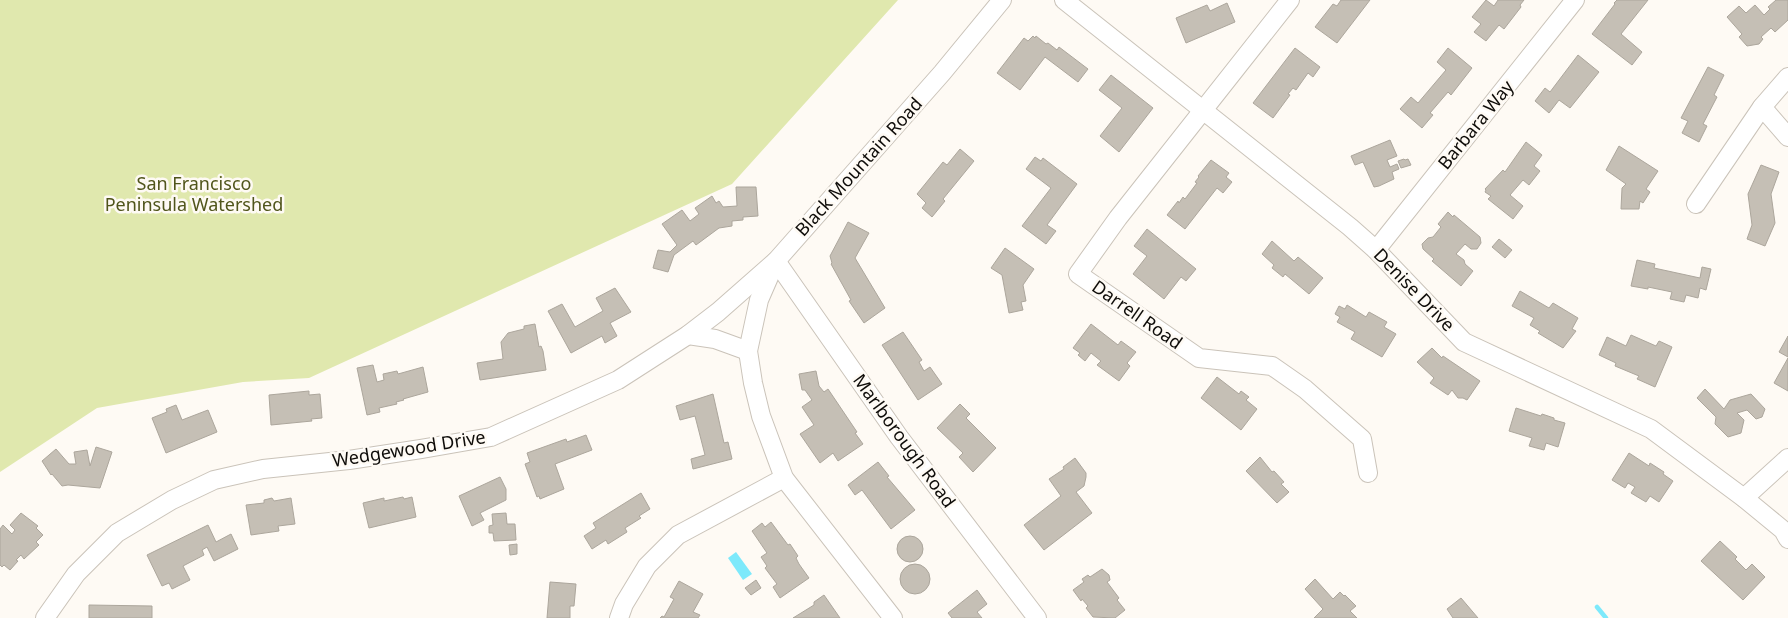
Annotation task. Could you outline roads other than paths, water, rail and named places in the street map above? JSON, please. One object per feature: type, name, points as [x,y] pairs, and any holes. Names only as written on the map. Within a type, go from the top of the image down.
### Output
[{"type":"street","name":"Black Mountain Road","points":[[893,618],[784,478],[761,416],[753,384],[748,351],[760,300],[776,260],[948,66],[1002,0]]},
{"type":"street","name":"Denise Drive","points":[[1064,0],[1376,250],[1464,342],[1651,429],[1744,498],[1782,530],[1788,539]]},
{"type":"street","name":"Darrell Road","points":[[1290,0],[1118,218],[1078,274],[1199,358],[1272,366],[1305,389],[1362,440],[1368,473]]},
{"type":"street","name":"Barbara Way","points":[[1376,250],[1575,0]]},
{"type":"street","points":[[1696,204],[1762,107],[1788,77]]},
{"type":"street","points":[[1762,107],[1788,137]]},
{"type":"street","name":"Wedgewood Drive","points":[[45,618],[76,574],[117,533],[172,500],[214,480],[263,468],[349,460],[491,437],[618,380],[688,335],[718,312],[776,260]]},
{"type":"street","name":"Marlborough Road","points":[[776,260],[898,437],[1037,618]]},
{"type":"street","points":[[688,335],[715,339],[748,351]]},
{"type":"street","points":[[1744,498],[1788,458]]},
{"type":"street","points":[[619,618],[624,604],[647,566],[678,535],[784,478]]},
{"type":"water","points":[[736,552],[752,574],[743,580],[728,558]]},
{"type":"waterway","points":[[1597,607],[1606,618]]},
{"type":"park label","name":"San Francisco Peninsula Watershed","points":[[194,194]]}]
